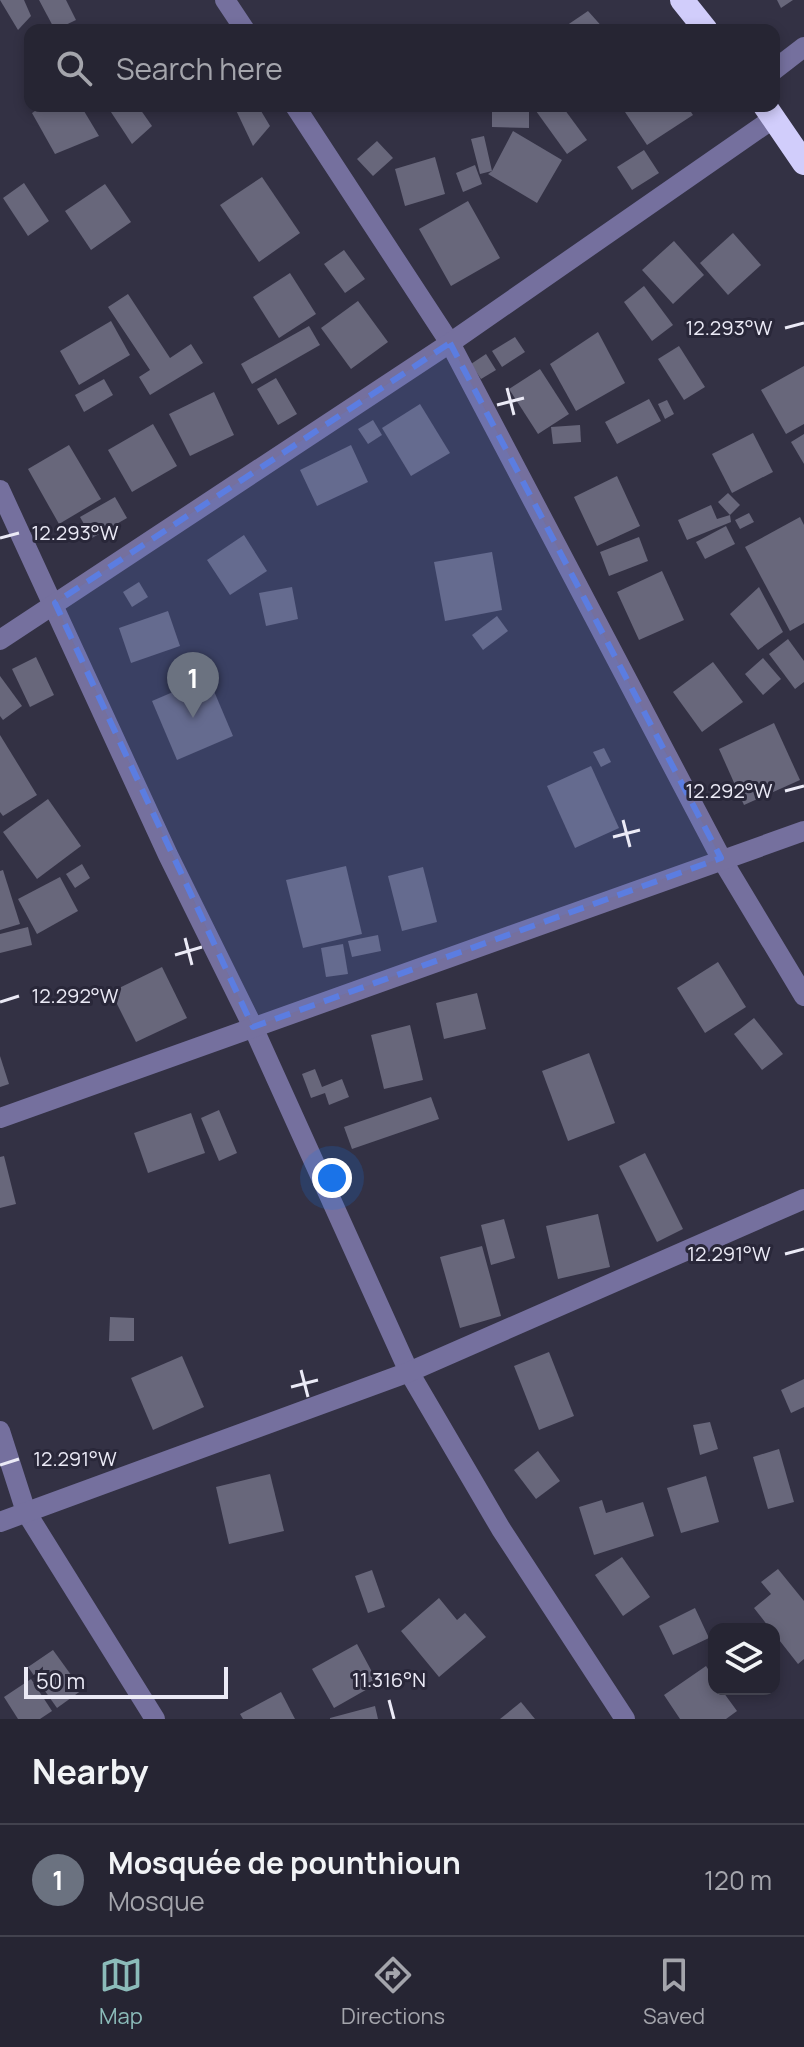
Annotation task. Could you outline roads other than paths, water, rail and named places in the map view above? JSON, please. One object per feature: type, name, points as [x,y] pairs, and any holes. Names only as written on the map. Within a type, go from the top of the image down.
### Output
[{"type":"highway","points":[[682,0],[701,24]]},
{"type":"highway","points":[[770,112],[804,163]]},
{"type":"street","points":[[225,0],[241,24]]},
{"type":"street","points":[[780,65],[804,47]]},
{"type":"street","points":[[299,112],[450,343],[721,858],[804,996]]},
{"type":"street","points":[[0,640],[450,343],[770,112]]},
{"type":"street","points":[[0,490],[55,603],[168,855],[253,1027],[409,1372],[501,1529],[625,1719]]},
{"type":"street","points":[[0,1118],[721,858],[804,831]]},
{"type":"street","points":[[0,1522],[409,1372],[804,1199]]},
{"type":"street","points":[[0,1431],[26,1512],[155,1719]]},
{"type":"place","name":"Mosquée de pounthioun","points":[[193,718]]}]
